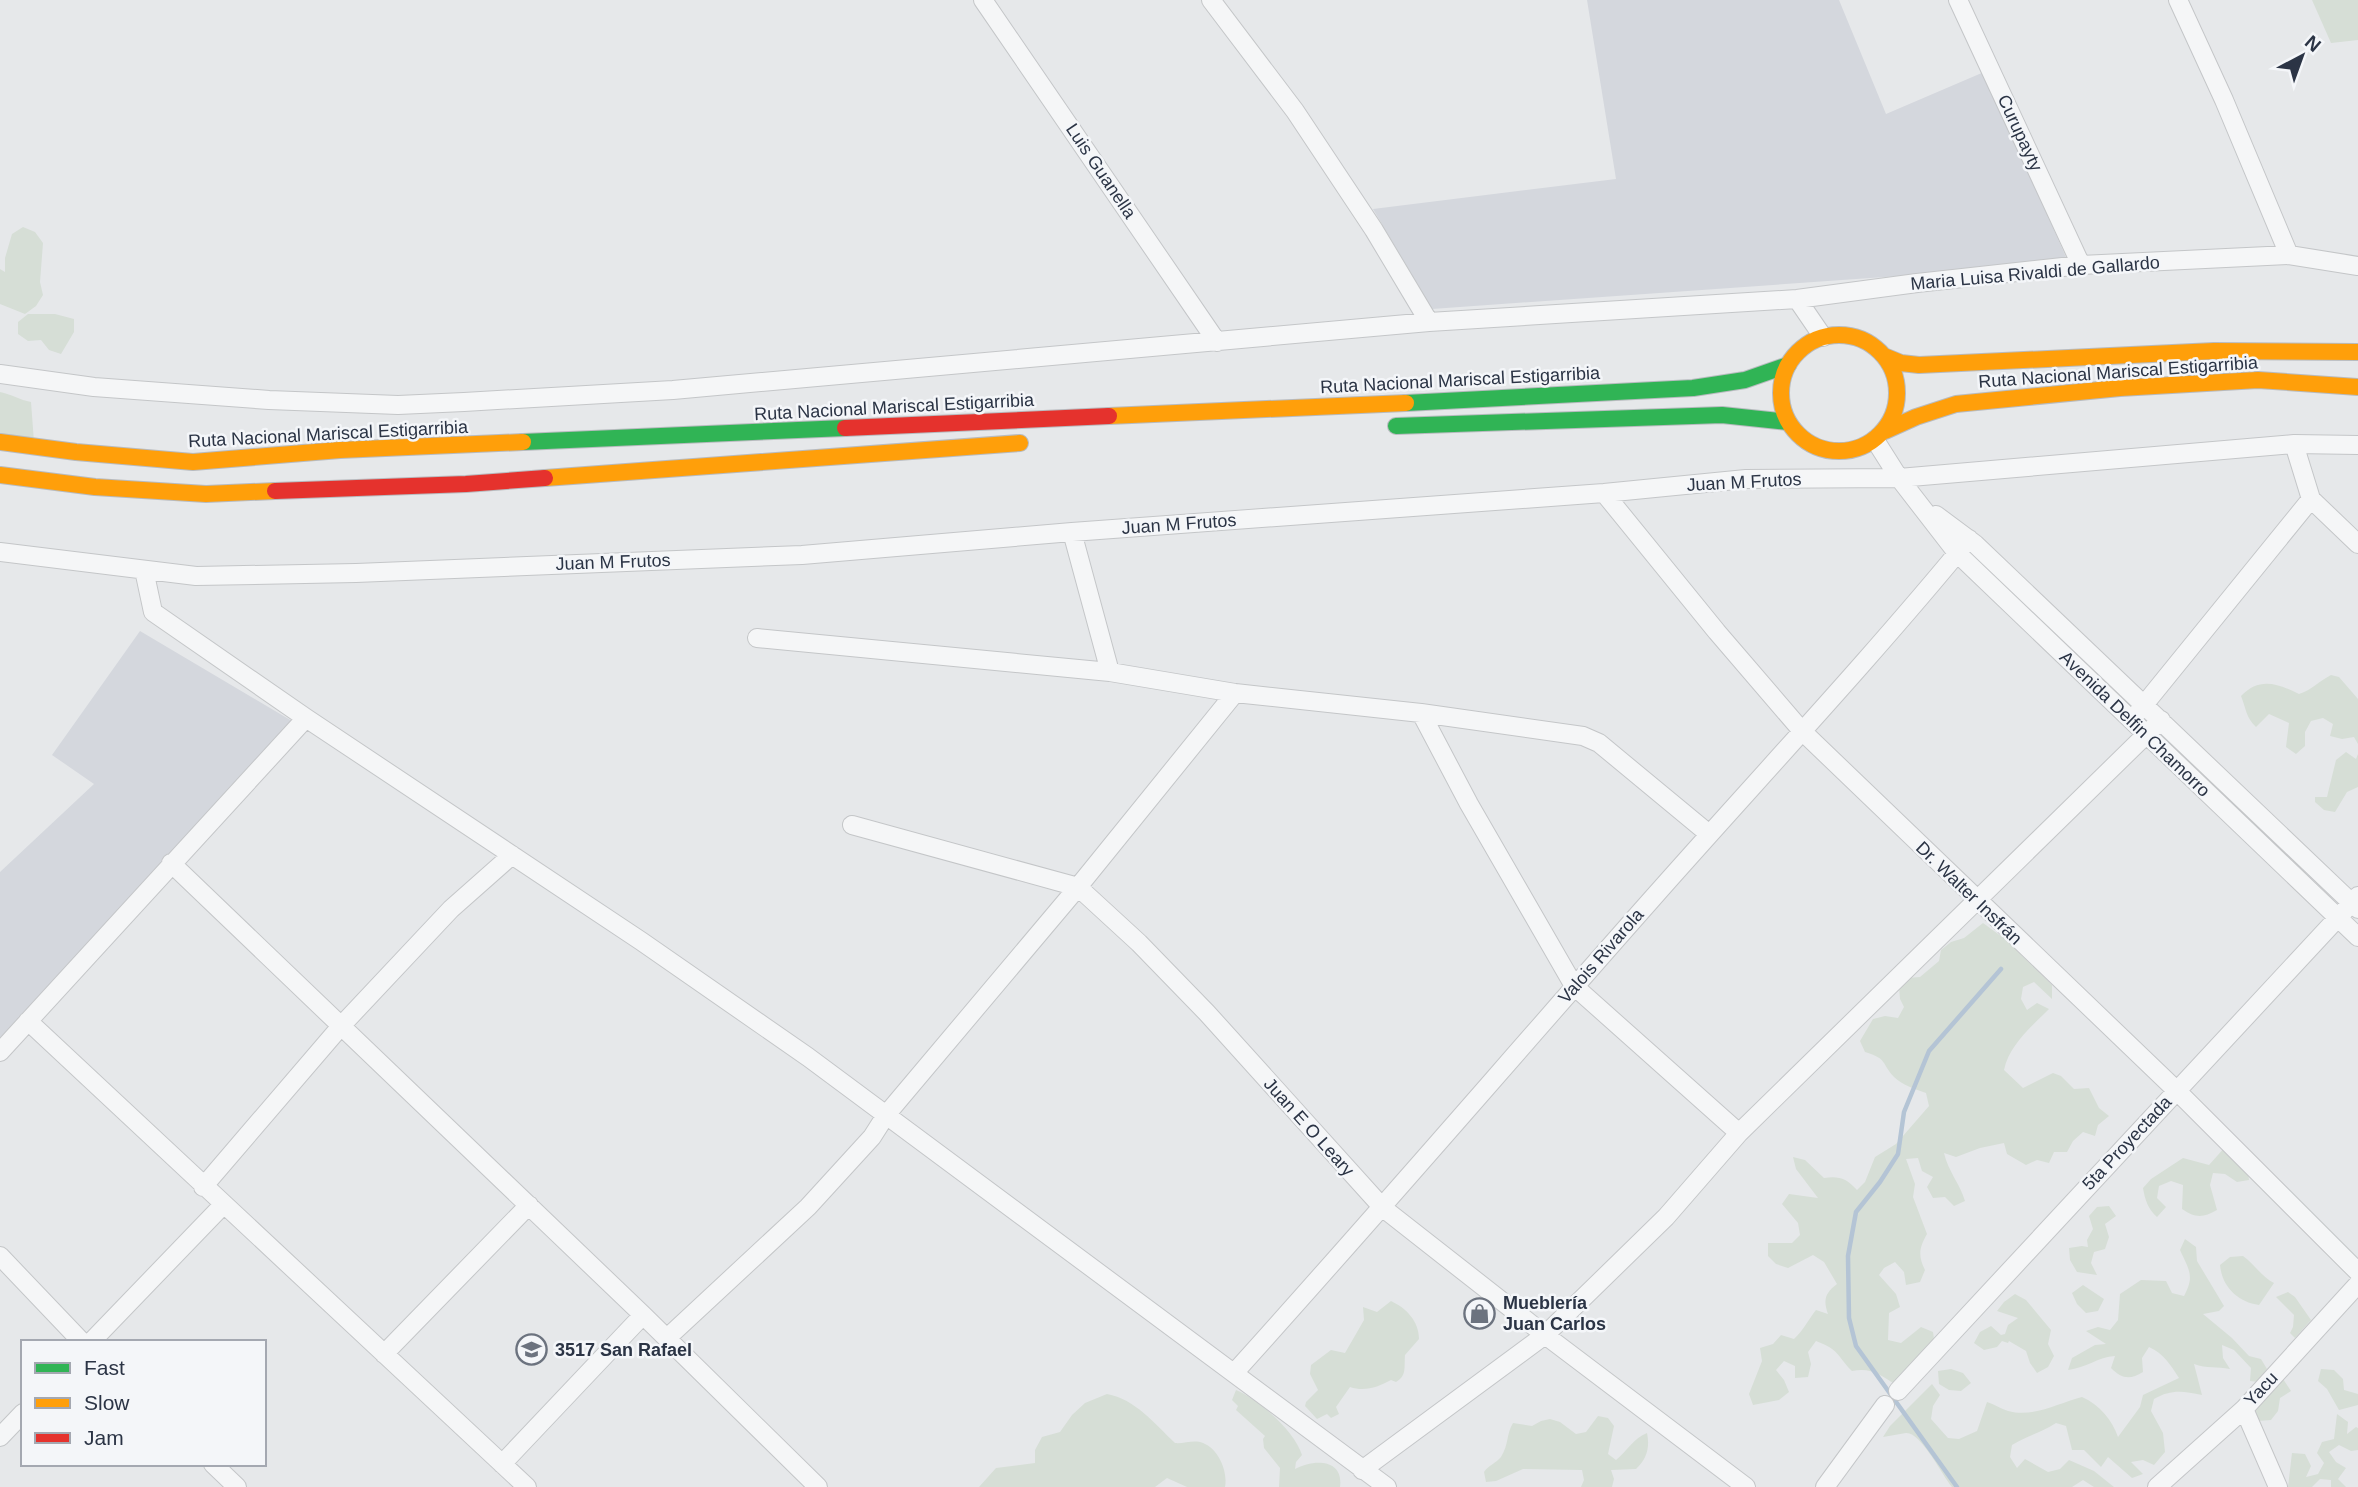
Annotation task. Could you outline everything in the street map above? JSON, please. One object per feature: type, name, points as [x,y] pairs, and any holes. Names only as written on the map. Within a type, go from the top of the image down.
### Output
[{"type":"highway","points":[[1840,335],[1857,338],[1884,356],[1893,370],[1898,401],[1893,417],[1880,435],[1852,451],[1827,451],[1805,440],[1788,422],[1783,411],[1781,387],[1788,365],[1807,345],[1824,337],[1840,335]]},
{"type":"highway","name":"Ruta Nacional Mariscal Estigarribia","points":[[1884,356],[1901,363],[1919,365],[2214,351],[2358,352]]},
{"type":"highway","name":"Ruta Nacional Mariscal Estigarribia","points":[[0,442],[76,452],[193,461],[340,450],[1693,388],[1745,380],[1788,365]]},
{"type":"highway","name":"Ruta Nacional Mariscal Estigarribia","points":[[1880,435],[1916,416],[1956,404],[2120,388],[2258,380],[2358,387]]},
{"type":"highway","points":[[1380,427],[1722,415],[1788,422]]},
{"type":"highway","points":[[0,475],[95,487],[206,494],[466,484],[1038,441]]},
{"type":"street","name":"Luis Guanella","points":[[984,0],[1217,342]]},
{"type":"street","points":[[1211,0],[1302,122],[1374,230],[1429,321]]},
{"type":"street","name":"Curupayty","points":[[1958,0],[2081,265]]},
{"type":"street","points":[[2178,0],[2224,100],[2288,255]]},
{"type":"street","name":"Maria Luisa Rivaldi de Gallardo","points":[[0,374],[107,388],[269,400],[398,405],[673,390],[1429,321],[1797,299],[2081,265],[2288,255],[2358,266]]},
{"type":"street","points":[[1797,299],[1824,337]]},
{"type":"street","name":"Avenida Delfin Chamorro","points":[[1880,435],[1899,478],[1921,504],[2146,734],[2358,937]]},
{"type":"street","points":[[2294,444],[2311,499],[2358,544]]},
{"type":"street","name":"Juan M Frutos","points":[[0,552],[196,576],[356,573],[802,555],[1072,531],[1604,493],[1746,480],[1899,478],[2294,444],[2358,445]]},
{"type":"street","name":"Dr. Walter Insfrán","points":[[1604,493],[1802,731],[2176,1090],[2358,1272]]},
{"type":"street","points":[[2132,720],[2311,499]]},
{"type":"street","points":[[1072,531],[1110,672]]},
{"type":"street","name":"Avenida Delfin Chamorro","points":[[1963,546],[2144,704],[2356,903]]},
{"type":"street","name":"Valois Rivarola","points":[[1234,1373],[1963,546]]},
{"type":"street","points":[[144,570],[153,611],[306,718],[786,1041],[1387,1487]]},
{"type":"street","points":[[757,638],[1110,672],[1235,693],[1421,713],[1591,739],[1709,834]]},
{"type":"street","points":[[667,1338],[808,1207],[872,1137],[886,1115],[1078,887],[1235,693]]},
{"type":"street","points":[[1421,713],[1469,804],[1574,986],[1739,1133]]},
{"type":"street","points":[[0,1052],[306,718]]},
{"type":"street","points":[[1362,1470],[1545,1335],[1666,1217],[1739,1133],[2161,720]]},
{"type":"street","name":"Juan E O Leary","points":[[852,825],[1078,887],[1207,1013],[1382,1208],[1746,1487]]},
{"type":"street","points":[[203,1187],[341,1026],[451,909],[512,855]]},
{"type":"street","points":[[171,863],[667,1338],[818,1487]]},
{"type":"street","name":"5ta Proyectada","points":[[1898,1391],[2176,1090],[2338,918],[2356,903]]},
{"type":"street","points":[[28,1021],[502,1464],[519,1484]]},
{"type":"street","points":[[93,1340],[223,1205]]},
{"type":"street","points":[[384,1354],[529,1205]]},
{"type":"street","points":[[0,1256],[80,1340]]},
{"type":"street","name":"Yacu","points":[[2157,1487],[2244,1409],[2358,1284]]},
{"type":"street","points":[[502,1464],[643,1315]]},
{"type":"street","points":[[1825,1487],[1885,1405]]},
{"type":"street","points":[[2244,1409],[2278,1487]]},
{"type":"street","points":[[0,1437],[21,1415]]},
{"type":"street","points":[[215,1466],[237,1487]]},
{"type":"shaded area","points":[[1587,0],[1839,0],[1886,114],[1984,72],[2069,264],[1432,309],[1373,209],[1616,179]]},
{"type":"shaded area","points":[[2312,0],[2358,0],[2358,40],[2331,43]]},
{"type":"shaded area","points":[[23,227],[35,232],[43,243],[40,282],[43,295],[36,306],[25,314],[0,304],[0,269],[5,272],[5,258],[12,234]]},
{"type":"shaded area","points":[[28,314],[55,314],[74,319],[74,332],[61,354],[49,350],[41,340],[28,341],[18,334],[18,322]]},
{"type":"shaded area","points":[[0,392],[31,402],[34,442],[0,441]]},
{"type":"shaded area","points":[[140,631],[292,721],[0,1039],[0,872],[94,784],[52,755]]},
{"type":"shaded area","points":[[2331,675],[2339,677],[2358,699],[2358,744],[2354,737],[2342,739],[2330,736],[2333,724],[2323,718],[2311,721],[2305,732],[2305,746],[2296,754],[2286,747],[2289,723],[2269,714],[2256,727],[2248,716],[2241,696],[2255,686],[2276,685],[2299,694]]},
{"type":"shaded area","points":[[2346,752],[2356,759],[2358,754],[2358,787],[2347,792],[2335,812],[2324,810],[2315,802],[2315,797],[2327,797],[2336,760]]},
{"type":"shaded area","points":[[1983,923],[2005,939],[2052,985],[2052,999],[2034,982],[2023,987],[2021,999],[2027,1010],[2037,1003],[2049,1009],[2016,1044],[2004,1070],[2023,1088],[2053,1073],[2061,1076],[2074,1089],[2089,1088],[2099,1108],[2109,1116],[2098,1125],[2095,1136],[2083,1132],[2073,1141],[2067,1152],[2054,1152],[2049,1163],[2037,1160],[2026,1165],[2007,1154],[2004,1143],[1956,1157],[1944,1153],[1965,1201],[1954,1206],[1945,1197],[1933,1198],[1927,1187],[1933,1177],[1922,1171],[1918,1158],[1906,1159],[1915,1184],[1913,1197],[1927,1234],[1920,1252],[1925,1270],[1920,1282],[1906,1285],[1904,1272],[1895,1262],[1884,1268],[1879,1275],[1896,1294],[1900,1307],[1889,1313],[1888,1340],[1901,1343],[1921,1327],[1933,1332],[1935,1346],[1896,1385],[1870,1371],[1852,1371],[1834,1350],[1816,1341],[1808,1352],[1811,1364],[1808,1377],[1795,1378],[1795,1366],[1784,1361],[1776,1370],[1789,1392],[1779,1400],[1753,1405],[1749,1394],[1762,1361],[1760,1348],[1773,1344],[1781,1335],[1794,1339],[1816,1310],[1828,1314],[1826,1297],[1837,1284],[1824,1262],[1813,1255],[1788,1268],[1776,1264],[1768,1256],[1768,1243],[1792,1243],[1800,1235],[1798,1223],[1782,1204],[1789,1194],[1818,1198],[1796,1169],[1793,1157],[1805,1160],[1824,1178],[1842,1179],[1857,1190],[1865,1182],[1875,1157],[1896,1144],[1929,1106],[1926,1093],[1897,1080],[1881,1059],[1865,1052],[1860,1041],[1873,1019],[1885,1016],[1898,1018],[1904,1007],[1899,987],[1907,978],[1920,977],[1939,961],[1941,950],[1951,942],[1964,938]]},
{"type":"shaded area","points":[[2226,1146],[2247,1166],[2249,1180],[2237,1182],[2225,1174],[2213,1173],[2210,1185],[2217,1210],[2199,1216],[2182,1209],[2183,1185],[2171,1181],[2159,1186],[2157,1198],[2166,1207],[2157,1217],[2154,1214],[2147,1204],[2143,1188],[2151,1179],[2183,1158],[2209,1165]]},
{"type":"shaded area","points":[[2109,1206],[2116,1216],[2105,1224],[2109,1237],[2105,1249],[2094,1252],[2091,1263],[2097,1275],[2077,1272],[2070,1260],[2069,1248],[2088,1247],[2087,1240],[2093,1229],[2089,1216],[2097,1207]]},
{"type":"shaded area","points":[[2185,1239],[2196,1247],[2197,1261],[2224,1306],[2219,1311],[2203,1314],[2249,1356],[2261,1359],[2267,1369],[2258,1382],[2250,1381],[2251,1368],[2234,1350],[2222,1345],[2223,1358],[2230,1369],[2194,1364],[2202,1395],[2177,1392],[2154,1399],[2151,1411],[2163,1433],[2165,1452],[2154,1465],[2143,1460],[2131,1462],[2143,1474],[2132,1478],[2108,1457],[2101,1467],[2084,1450],[2072,1450],[2066,1426],[2056,1423],[2012,1445],[2010,1457],[2017,1468],[2025,1459],[2048,1472],[2060,1469],[2069,1460],[2094,1471],[2114,1487],[2094,1487],[2083,1480],[2072,1487],[1952,1487],[1918,1439],[1906,1433],[1883,1437],[1890,1426],[1932,1384],[1940,1395],[1933,1406],[1931,1419],[1948,1438],[1959,1439],[1977,1431],[1987,1402],[2008,1411],[2027,1413],[2082,1397],[2104,1414],[2118,1437],[2140,1407],[2143,1395],[2179,1378],[2163,1356],[2149,1347],[2142,1358],[2143,1372],[2130,1377],[2111,1368],[2115,1356],[2068,1370],[2072,1358],[2095,1345],[2106,1344],[2086,1331],[2098,1327],[2110,1330],[2118,1320],[2120,1294],[2141,1280],[2166,1281],[2172,1293],[2184,1296],[2190,1278],[2180,1250]]},
{"type":"shaded area","points":[[2243,1256],[2274,1283],[2259,1305],[2244,1301],[2232,1292],[2221,1273],[2220,1265],[2230,1257]]},
{"type":"shaded area","points":[[2083,1285],[2104,1299],[2098,1311],[2086,1313],[2077,1304],[2072,1293]]},
{"type":"shaded area","points":[[2288,1292],[2295,1297],[2311,1320],[2295,1338],[2290,1333],[2294,1315],[2276,1297]]},
{"type":"shaded area","points":[[2015,1294],[2026,1300],[2051,1330],[2048,1344],[2054,1356],[2048,1367],[2037,1373],[2026,1351],[2009,1341],[2002,1341],[1997,1347],[1984,1350],[1974,1343],[1980,1332],[1991,1326],[2001,1335],[2005,1334],[2008,1325],[2018,1318],[1997,1311]]},
{"type":"shaded area","points":[[1391,1301],[1411,1316],[1418,1332],[1419,1339],[1405,1355],[1402,1377],[1396,1382],[1391,1380],[1371,1388],[1350,1387],[1336,1407],[1339,1414],[1331,1418],[1327,1414],[1317,1419],[1305,1406],[1318,1390],[1310,1374],[1311,1365],[1331,1350],[1345,1353],[1364,1320],[1363,1307],[1377,1312]]},
{"type":"shaded area","points":[[1951,1369],[1963,1373],[1971,1383],[1961,1391],[1949,1390],[1939,1384],[1938,1371]]},
{"type":"shaded area","points":[[2321,1369],[2334,1370],[2343,1379],[2344,1390],[2358,1394],[2358,1405],[2339,1410],[2327,1389],[2318,1381]]},
{"type":"shaded area","points":[[2283,1379],[2291,1391],[2280,1398],[2278,1411],[2271,1420],[2258,1421],[2247,1415],[2272,1386]]},
{"type":"shaded area","points":[[1236,1390],[1265,1408],[1292,1436],[1302,1455],[1296,1462],[1295,1469],[1326,1463],[1337,1471],[1340,1487],[1279,1487],[1280,1468],[1264,1448],[1265,1436],[1236,1410],[1238,1406],[1232,1400]]},
{"type":"shaded area","points":[[1107,1394],[1136,1407],[1175,1443],[1196,1441],[1209,1446],[1221,1462],[1225,1487],[1187,1487],[1167,1478],[1155,1487],[979,1487],[996,1468],[1035,1463],[1035,1450],[1042,1437],[1060,1432],[1085,1403]]},
{"type":"shaded area","points":[[2337,1414],[2348,1422],[2347,1434],[2358,1428],[2358,1450],[2351,1451],[2339,1445],[2329,1452],[2336,1462],[2346,1468],[2338,1479],[2346,1487],[2331,1487],[2331,1480],[2320,1479],[2312,1487],[2288,1487],[2292,1453],[2305,1454],[2311,1466],[2306,1477],[2318,1474],[2324,1463],[2317,1453],[2322,1442],[2334,1439]]},
{"type":"shaded area","points":[[1598,1416],[1608,1418],[1614,1426],[1608,1454],[1616,1460],[1634,1441],[1647,1433],[1648,1448],[1643,1461],[1636,1469],[1611,1470],[1614,1479],[1612,1487],[1581,1487],[1584,1480],[1582,1470],[1523,1469],[1496,1481],[1486,1482],[1484,1472],[1501,1457],[1513,1423],[1532,1426],[1550,1419],[1560,1422],[1576,1434],[1586,1432]]},
{"type":"waterway","points":[[1957,1487],[1856,1346],[1849,1318],[1848,1256],[1856,1212],[1898,1154],[1904,1112],[1929,1051],[2001,969]]},
{"type":"traffic: fast","points":[[1406,403],[1693,388],[1745,380],[1788,365]]},
{"type":"traffic: fast","points":[[1396,426],[1722,415],[1788,422]]},
{"type":"traffic: fast","points":[[523,442],[845,428]]},
{"type":"traffic: slow","points":[[1839,335],[1861,339],[1880,352],[1893,371],[1897,393],[1893,415],[1880,434],[1861,447],[1839,451],[1817,447],[1798,434],[1785,415],[1781,393],[1785,371],[1798,352],[1817,339],[1839,335]]},
{"type":"traffic: slow","points":[[1884,356],[1901,363],[1919,365],[2214,351],[2358,352]]},
{"type":"traffic: slow","points":[[1885,431],[1956,404],[2120,388],[2258,380],[2358,387]]},
{"type":"traffic: slow","points":[[1109,416],[1406,403]]},
{"type":"traffic: slow","points":[[0,442],[76,452],[193,462],[340,450],[523,442]]},
{"type":"traffic: slow","points":[[545,478],[1020,443]]},
{"type":"traffic: slow","points":[[0,475],[95,487],[206,494],[275,491]]},
{"type":"traffic: jam","points":[[845,428],[1109,416]]},
{"type":"traffic: jam","points":[[275,491],[466,484],[545,478]]},
{"type":"place","name":"Mueblería Juan Carlos","points":[[1480,1313]]},
{"type":"place","name":"3517 San Rafael","points":[[532,1350]]}]
